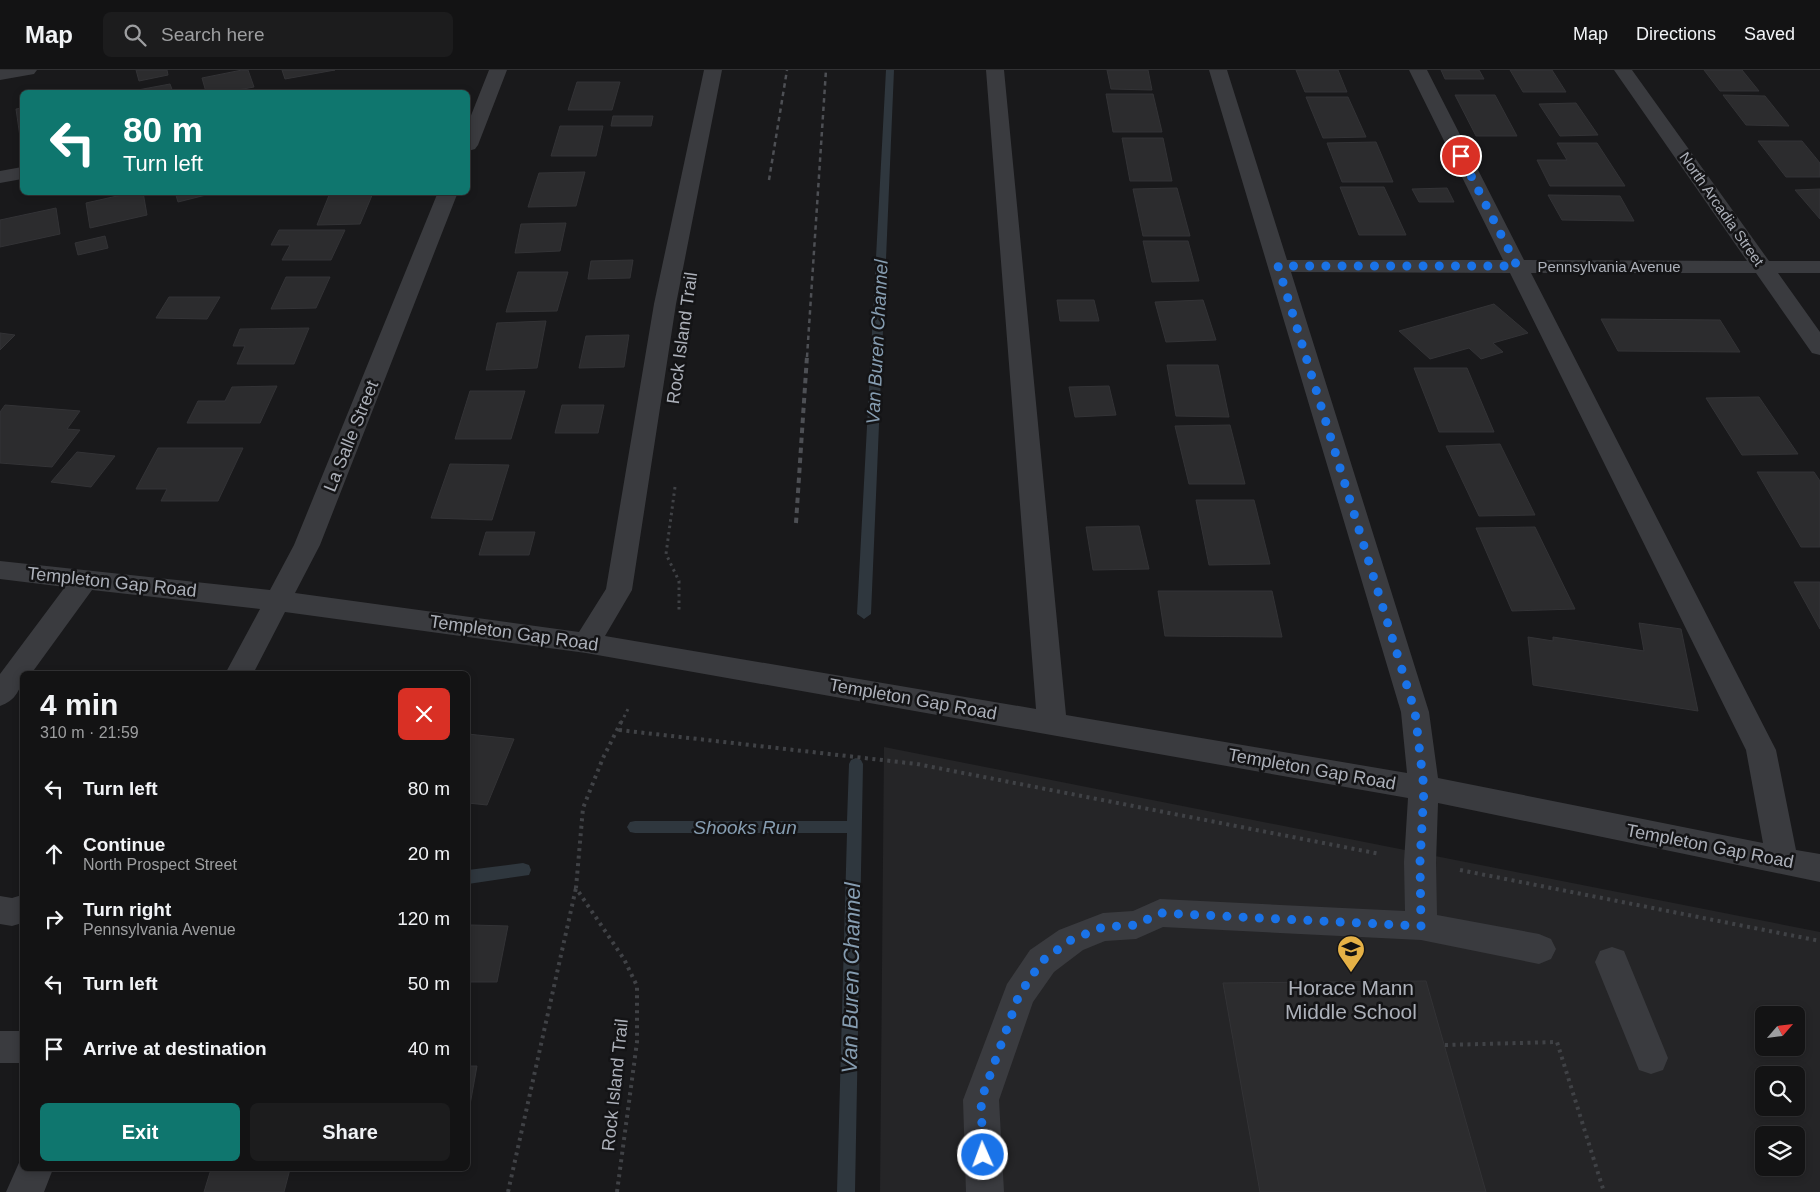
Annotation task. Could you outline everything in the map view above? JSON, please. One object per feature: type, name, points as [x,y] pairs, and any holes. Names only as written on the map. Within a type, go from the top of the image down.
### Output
[{"type":"street","points":[[0,75],[28,70]]},
{"type":"street","points":[[470,140],[498,70]]},
{"type":"street","points":[[586,643],[619,590],[666,304],[713,70]]},
{"type":"street","points":[[995,70],[1052,723]]},
{"type":"street","points":[[1218,70],[1415,712],[1424,788],[1420,862],[1421,926]]},
{"type":"street","points":[[1418,70],[1761,750],[1782,860]]},
{"type":"street","name":"North Arcadia Street","points":[[1623,70],[1820,348]]},
{"type":"street","points":[[470,96],[487,96]]},
{"type":"street","points":[[0,178],[20,173]]},
{"type":"street","name":"La Salle Street","points":[[241,671],[307,545],[447,195]]},
{"type":"street","name":"Pennsylvania Avenue","points":[[1278,266],[1820,266]]},
{"type":"street","name":"Templeton Gap Road","points":[[0,570],[279,601],[586,643],[1424,788],[1820,868]]},
{"type":"street","points":[[0,695],[85,579]]},
{"type":"street","points":[[0,910],[12,912],[20,910]]},
{"type":"street","points":[[985,1192],[981,1100],[1019,995],[1042,961],[1071,940],[1103,927],[1136,925],[1160,913],[1421,926],[1540,949]]},
{"type":"street","points":[[1612,962],[1650,1058]]},
{"type":"street","points":[[0,1047],[20,1048]]},
{"type":"street","points":[[25,1192],[34,1171]]},
{"type":"path","points":[[675,486],[666,554],[679,581],[679,610]]},
{"type":"path","points":[[508,1192],[576,888],[582,808],[603,758],[619,730],[628,709]]},
{"type":"path","points":[[619,730],[916,764],[1820,941]]},
{"type":"path","name":"Rock Island Trail","points":[[576,888],[624,959],[637,986],[637,1042],[617,1192]]},
{"type":"path","points":[[1445,1045],[1557,1042],[1604,1192]]},
{"type":"shaded area","name":"Horace Mann Middle School","points":[[884,747],[1820,932],[1820,1192],[880,1192]]},
{"type":"building","points":[[136,70],[167,70],[168,75],[139,81]]},
{"type":"building","points":[[248,70],[254,87],[238,90],[205,90],[202,78]]},
{"type":"building","points":[[282,70],[335,70],[285,79]]},
{"type":"building","points":[[1107,70],[1148,70],[1152,90],[1111,89]]},
{"type":"building","points":[[1296,70],[1338,70],[1347,92],[1305,92]]},
{"type":"building","points":[[1441,70],[1479,70],[1484,79],[1445,79]]},
{"type":"building","points":[[1510,70],[1552,70],[1566,92],[1523,92]]},
{"type":"building","points":[[1704,70],[1742,70],[1759,91],[1720,91]]},
{"type":"building","points":[[577,82],[620,82],[612,110],[568,110]]},
{"type":"building","points":[[170,84],[172,90],[138,90]]},
{"type":"building","points":[[1106,94],[1153,94],[1162,132],[1113,132]]},
{"type":"building","points":[[1455,95],[1495,95],[1517,136],[1476,136]]},
{"type":"building","points":[[1723,95],[1765,96],[1789,126],[1746,125]]},
{"type":"building","points":[[1306,97],[1348,97],[1366,137],[1323,138]]},
{"type":"building","points":[[1576,103],[1598,135],[1560,136],[1539,104]]},
{"type":"building","points":[[20,108],[20,137],[16,109]]},
{"type":"building","points":[[613,116],[653,116],[651,126],[611,126]]},
{"type":"building","points":[[560,126],[603,126],[596,156],[551,156]]},
{"type":"building","points":[[1122,138],[1163,138],[1172,181],[1130,181]]},
{"type":"building","points":[[1758,141],[1802,141],[1820,163],[1820,177],[1786,177]]},
{"type":"building","points":[[1376,142],[1393,182],[1342,182],[1327,143]]},
{"type":"building","points":[[1557,143],[1597,143],[1625,186],[1550,186],[1537,160],[1567,160]]},
{"type":"building","points":[[585,172],[576,206],[528,207],[539,173]]},
{"type":"building","points":[[1340,187],[1384,187],[1406,235],[1359,235]]},
{"type":"building","points":[[1177,188],[1190,236],[1143,236],[1133,189]]},
{"type":"building","points":[[1447,188],[1454,202],[1419,202],[1412,189]]},
{"type":"building","points":[[1820,189],[1820,219],[1795,190]]},
{"type":"building","points":[[122,195],[144,195],[147,215],[90,228],[86,203]]},
{"type":"building","points":[[176,195],[206,195],[178,202]]},
{"type":"building","points":[[329,195],[372,195],[360,224],[317,225]]},
{"type":"building","points":[[1548,195],[1620,196],[1634,221],[1562,220]]},
{"type":"building","points":[[56,208],[60,234],[0,247],[0,220]]},
{"type":"building","points":[[566,223],[560,251],[515,253],[521,224]]},
{"type":"building","points":[[279,230],[345,230],[331,260],[282,260],[290,245],[271,245]]},
{"type":"building","points":[[105,236],[108,248],[78,255],[75,243]]},
{"type":"building","points":[[1143,241],[1188,241],[1199,281],[1152,282]]},
{"type":"building","points":[[633,260],[630,278],[588,279],[591,261]]},
{"type":"building","points":[[518,272],[568,272],[557,311],[506,312]]},
{"type":"building","points":[[286,277],[330,277],[316,308],[271,309]]},
{"type":"building","points":[[169,297],[220,297],[207,319],[156,318]]},
{"type":"building","points":[[1057,300],[1094,300],[1099,321],[1060,321]]},
{"type":"building","points":[[1203,300],[1216,340],[1166,342],[1155,302]]},
{"type":"building","points":[[1494,304],[1528,333],[1493,343],[1503,352],[1481,359],[1469,348],[1430,359],[1399,331]]},
{"type":"building","points":[[1601,319],[1720,320],[1740,352],[1618,351]]},
{"type":"building","points":[[546,321],[537,368],[486,370],[497,323]]},
{"type":"building","points":[[309,328],[294,364],[237,364],[245,346],[233,346],[240,329]]},
{"type":"building","points":[[0,333],[15,335],[0,350]]},
{"type":"building","points":[[629,335],[624,367],[579,368],[586,336]]},
{"type":"building","points":[[1167,365],[1218,365],[1229,417],[1176,416]]},
{"type":"building","points":[[1414,368],[1467,368],[1494,432],[1439,432]]},
{"type":"building","points":[[277,386],[260,423],[187,423],[198,401],[225,401],[232,387]]},
{"type":"building","points":[[1109,386],[1116,415],[1075,417],[1069,387]]},
{"type":"building","points":[[470,391],[525,391],[511,439],[455,439]]},
{"type":"building","points":[[1759,397],[1798,454],[1742,455],[1706,398]]},
{"type":"building","points":[[5,405],[80,411],[67,429],[80,430],[52,467],[0,463],[0,412]]},
{"type":"building","points":[[562,405],[604,405],[598,433],[555,433]]},
{"type":"building","points":[[1230,425],[1245,484],[1189,484],[1175,426]]},
{"type":"building","points":[[1500,444],[1535,515],[1479,516],[1446,446]]},
{"type":"building","points":[[158,448],[243,448],[218,501],[161,501],[167,489],[136,489]]},
{"type":"building","points":[[77,452],[115,456],[91,487],[51,482]]},
{"type":"building","points":[[450,464],[509,465],[492,520],[431,518]]},
{"type":"building","points":[[1757,472],[1814,472],[1820,481],[1820,547],[1801,547]]},
{"type":"building","points":[[1196,500],[1254,500],[1270,564],[1209,565]]},
{"type":"building","points":[[1139,526],[1149,569],[1093,570],[1086,527]]},
{"type":"building","points":[[1535,527],[1575,609],[1512,611],[1476,528]]},
{"type":"building","points":[[486,532],[535,532],[529,555],[479,555]]},
{"type":"building","points":[[1794,582],[1820,582],[1820,629]]},
{"type":"building","points":[[1158,591],[1272,591],[1282,637],[1165,636]]},
{"type":"building","points":[[1639,623],[1681,629],[1698,711],[1533,685],[1528,637],[1553,641],[1553,637],[1644,651]]},
{"type":"building","points":[[470,734],[514,739],[487,805],[470,803]]},
{"type":"building","points":[[471,925],[508,926],[497,982],[470,982]]},
{"type":"building","points":[[1426,981],[1486,1192],[1260,1192],[1223,983]]},
{"type":"building","points":[[470,1066],[477,1066],[470,1105]]},
{"type":"building","points":[[210,1171],[289,1171],[284,1192],[204,1192]]},
{"type":"waterway","name":"Van Buren Channel","points":[[864,614],[890,70]]},
{"type":"waterway","name":"Van Buren Channel","points":[[855,827],[856,764]]},
{"type":"waterway","name":"Shooks Run","points":[[635,827],[855,827]]},
{"type":"waterway","name":"Van Buren Channel","points":[[846,1192],[855,827]]},
{"type":"waterway","name":"Shooks Run","points":[[470,877],[523,870]]},
{"type":"railway","points":[[769,180],[787,70]]},
{"type":"railway","points":[[807,357],[826,70]]},
{"type":"railway","points":[[796,523],[807,356]]},
{"type":"place","name":"Horace Mann Middle School","points":[[1351,973]]},
{"type":"route","points":[[983,1155],[981,1100],[1019,995],[1042,961],[1071,940],[1103,927],[1136,925],[1160,913],[1421,926],[1420,862],[1424,788],[1415,712],[1278,266],[1517,266],[1461,156]]}]
